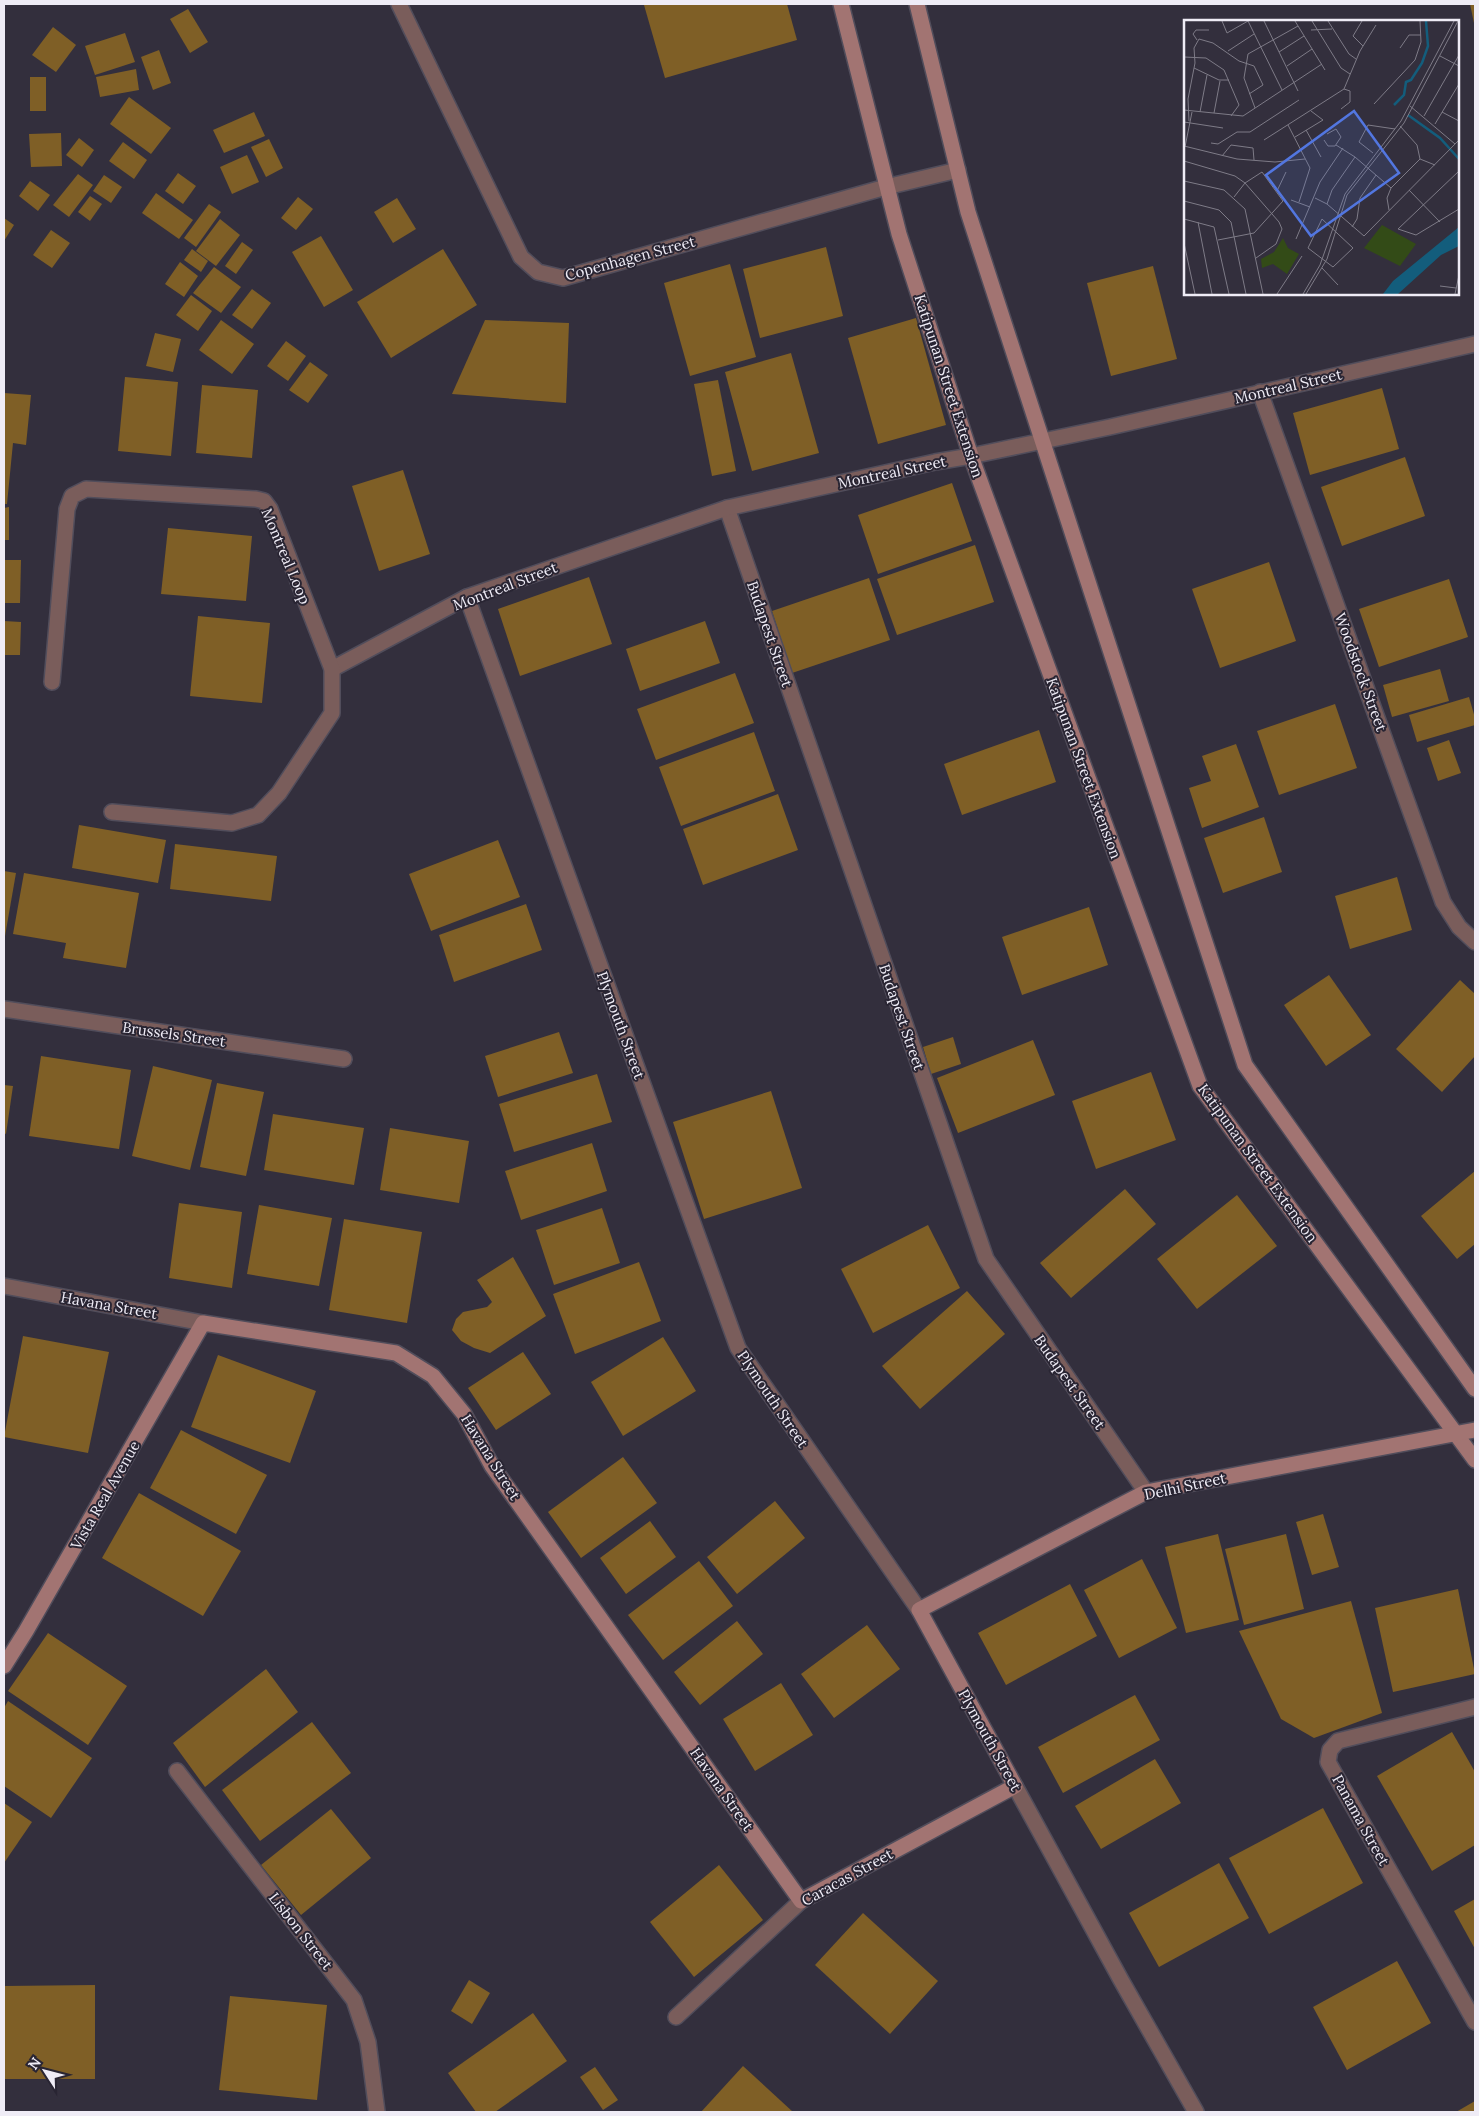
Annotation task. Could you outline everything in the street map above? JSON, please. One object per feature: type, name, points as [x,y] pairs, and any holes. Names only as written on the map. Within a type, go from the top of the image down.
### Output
[{"type":"street","name":"Copenhagen Street","points":[[399,4],[521,256],[538,272],[563,278],[886,188],[958,170]]},
{"type":"street","name":"Katipunan Street Extension","points":[[841,4],[899,234],[971,456],[1200,1086],[1475,1460]]},
{"type":"street","points":[[917,4],[968,212],[1044,440],[1245,1065],[1475,1388]]},
{"type":"street","name":"Montreal Street","points":[[332,669],[467,597],[727,508],[1475,344]]},
{"type":"street","name":"Woodstock Street","points":[[1260,392],[1443,902],[1459,927],[1475,942]]},
{"type":"street","name":"Montreal Loop","points":[[52,682],[67,509],[72,496],[86,489],[256,498],[264,501],[270,509],[332,669],[332,713],[279,793],[258,815],[232,823],[112,812]]},
{"type":"street","name":"Budapest Street","points":[[727,508],[986,1259],[1146,1492]]},
{"type":"street","name":"Plymouth Street","points":[[467,597],[738,1348],[919,1610],[1121,1980],[1196,2112]]},
{"type":"street","name":"Brussels Street","points":[[4,1009],[344,1059]]},
{"type":"street","name":"Havana Street","points":[[4,1286],[203,1323],[396,1353],[433,1376],[464,1414],[492,1466],[801,1901]]},
{"type":"street","name":"Vista Real Avenue","points":[[4,1666],[203,1323]]},
{"type":"street","name":"Delhi Street","points":[[919,1610],[1146,1492],[1475,1430]]},
{"type":"street","name":"Panama Street","points":[[1475,1707],[1338,1741],[1330,1750],[1328,1762],[1475,2022]]},
{"type":"street","name":"Lisbon Street","points":[[177,1771],[354,2000],[368,2042],[377,2112]]},
{"type":"street","name":"Caracas Street","points":[[676,2017],[801,1901],[1016,1786]]},
{"type":"building","points":[[787,4],[797,40],[665,78],[644,5]]},
{"type":"building","points":[[1470,4],[1475,4],[1475,23],[1474,23]]},
{"type":"building","points":[[188,9],[208,42],[190,53],[170,19]]},
{"type":"building","points":[[53,27],[76,45],[56,72],[32,55]]},
{"type":"building","points":[[125,33],[135,62],[95,75],[85,46]]},
{"type":"building","points":[[159,50],[171,83],[153,90],[141,57]]},
{"type":"building","points":[[136,69],[139,90],[100,97],[96,77]]},
{"type":"building","points":[[30,77],[46,77],[46,111],[30,111]]},
{"type":"building","points":[[129,97],[171,128],[151,154],[110,124]]},
{"type":"building","points":[[254,112],[265,136],[224,153],[213,130]]},
{"type":"building","points":[[61,133],[62,166],[31,167],[29,134]]},
{"type":"building","points":[[79,138],[94,150],[82,167],[66,155]]},
{"type":"building","points":[[269,139],[283,168],[266,177],[251,147]]},
{"type":"building","points":[[123,142],[147,160],[134,179],[109,161]]},
{"type":"building","points":[[247,155],[259,182],[232,194],[220,167]]},
{"type":"building","points":[[178,173],[196,186],[183,204],[165,191]]},
{"type":"building","points":[[78,174],[93,185],[69,217],[53,205]]},
{"type":"building","points":[[104,175],[122,187],[111,203],[93,191]]},
{"type":"building","points":[[30,181],[50,195],[38,211],[19,196]]},
{"type":"building","points":[[156,193],[193,220],[179,239],[142,213]]},
{"type":"building","points":[[90,196],[102,204],[90,221],[78,212]]},
{"type":"building","points":[[298,197],[313,209],[296,230],[281,218]]},
{"type":"building","points":[[397,198],[416,229],[393,243],[374,212]]},
{"type":"building","points":[[209,204],[221,212],[196,247],[184,238]]},
{"type":"building","points":[[4,218],[14,225],[4,241]]},
{"type":"building","points":[[220,219],[240,235],[216,266],[196,251]]},
{"type":"building","points":[[51,230],[70,243],[52,268],[33,255]]},
{"type":"building","points":[[321,236],[353,290],[324,307],[292,252]]},
{"type":"building","points":[[242,242],[253,250],[236,274],[225,266]]},
{"type":"building","points":[[826,247],[843,316],[760,338],[743,269]]},
{"type":"building","points":[[192,249],[208,261],[201,272],[184,260]]},
{"type":"building","points":[[443,249],[477,305],[391,358],[357,302]]},
{"type":"building","points":[[180,262],[198,276],[184,297],[165,284]]},
{"type":"building","points":[[730,264],[756,357],[690,376],[664,283]]},
{"type":"building","points":[[1153,266],[1177,359],[1111,376],[1087,283]]},
{"type":"building","points":[[214,267],[241,287],[221,313],[193,293]]},
{"type":"building","points":[[252,289],[271,303],[252,329],[232,315]]},
{"type":"building","points":[[191,295],[212,311],[198,331],[176,315]]},
{"type":"building","points":[[916,318],[946,425],[878,444],[848,338]]},
{"type":"building","points":[[221,320],[254,344],[232,374],[199,350]]},
{"type":"building","points":[[485,320],[569,323],[566,403],[452,394]]},
{"type":"building","points":[[155,333],[181,339],[173,372],[146,366]]},
{"type":"building","points":[[286,341],[306,356],[288,381],[267,366]]},
{"type":"building","points":[[791,353],[819,453],[752,471],[725,372]]},
{"type":"building","points":[[310,362],[328,375],[308,403],[289,390]]},
{"type":"building","points":[[125,377],[178,382],[171,456],[118,451]]},
{"type":"building","points":[[718,380],[736,471],[712,476],[694,384]]},
{"type":"building","points":[[202,385],[258,390],[252,458],[196,453]]},
{"type":"building","points":[[1382,388],[1399,449],[1310,475],[1293,413]]},
{"type":"building","points":[[4,393],[31,395],[26,445],[13,443],[7,504],[4,504]]},
{"type":"building","points":[[1405,457],[1425,516],[1342,546],[1321,487]]},
{"type":"building","points":[[403,470],[430,554],[379,571],[352,486]]},
{"type":"building","points":[[952,483],[972,541],[878,574],[858,515]]},
{"type":"building","points":[[9,507],[9,540],[4,540],[4,508]]},
{"type":"building","points":[[168,528],[252,536],[246,601],[161,594]]},
{"type":"building","points":[[975,545],[994,602],[897,635],[877,579]]},
{"type":"building","points":[[4,560],[21,560],[20,603],[4,603]]},
{"type":"building","points":[[1269,562],[1296,641],[1220,668],[1192,589]]},
{"type":"building","points":[[589,577],[612,644],[520,676],[498,609]]},
{"type":"building","points":[[869,578],[890,640],[792,673],[772,611]]},
{"type":"building","points":[[1449,579],[1468,637],[1379,667],[1359,609]]},
{"type":"building","points":[[198,616],[270,623],[262,703],[190,696]]},
{"type":"building","points":[[4,621],[21,622],[20,655],[4,655]]},
{"type":"building","points":[[705,621],[720,663],[640,691],[626,649]]},
{"type":"building","points":[[1440,669],[1449,701],[1392,717],[1383,685]]},
{"type":"building","points":[[735,673],[754,723],[656,760],[637,709]]},
{"type":"building","points":[[1469,697],[1475,725],[1417,742],[1409,715]]},
{"type":"building","points":[[1335,704],[1357,768],[1279,795],[1257,731]]},
{"type":"building","points":[[1039,730],[1056,782],[962,815],[944,764]]},
{"type":"building","points":[[754,732],[775,791],[681,826],[659,767]]},
{"type":"building","points":[[1449,740],[1461,773],[1438,781],[1427,748]]},
{"type":"building","points":[[1236,744],[1259,807],[1202,828],[1189,788],[1211,781],[1202,756]]},
{"type":"building","points":[[778,794],[798,850],[703,885],[683,829]]},
{"type":"building","points":[[1264,817],[1282,872],[1223,893],[1204,838]]},
{"type":"building","points":[[79,825],[166,840],[158,883],[72,868]]},
{"type":"building","points":[[498,840],[520,897],[431,931],[409,874]]},
{"type":"building","points":[[175,844],[277,856],[271,901],[170,889]]},
{"type":"building","points":[[4,871],[16,873],[5,936],[4,935]]},
{"type":"building","points":[[24,873],[139,893],[126,968],[63,958],[66,943],[13,934]]},
{"type":"building","points":[[1397,877],[1412,930],[1350,949],[1335,896]]},
{"type":"building","points":[[526,904],[542,950],[454,982],[439,935]]},
{"type":"building","points":[[1089,907],[1108,965],[1022,995],[1002,937]]},
{"type":"building","points":[[1329,975],[1371,1035],[1326,1066],[1284,1005]]},
{"type":"building","points":[[1460,980],[1475,994],[1475,1056],[1442,1092],[1396,1049]]},
{"type":"building","points":[[559,1032],[573,1073],[498,1097],[485,1056]]},
{"type":"building","points":[[953,1037],[961,1064],[931,1074],[923,1047]]},
{"type":"building","points":[[1033,1040],[1055,1095],[958,1133],[937,1078]]},
{"type":"building","points":[[41,1056],[131,1070],[119,1149],[29,1136]]},
{"type":"building","points":[[153,1066],[212,1080],[190,1170],[132,1156]]},
{"type":"building","points":[[1151,1072],[1176,1140],[1096,1169],[1072,1101]]},
{"type":"building","points":[[597,1074],[612,1122],[514,1152],[499,1104]]},
{"type":"building","points":[[217,1083],[264,1092],[246,1176],[200,1167]]},
{"type":"building","points":[[4,1085],[13,1086],[6,1134],[4,1133]]},
{"type":"building","points":[[771,1091],[802,1188],[704,1219],[673,1122]]},
{"type":"building","points":[[273,1114],[364,1128],[354,1185],[264,1170]]},
{"type":"building","points":[[390,1128],[469,1141],[459,1203],[380,1190]]},
{"type":"building","points":[[592,1143],[607,1191],[521,1220],[505,1171]]},
{"type":"building","points":[[1475,1171],[1475,1244],[1457,1259],[1421,1216]]},
{"type":"building","points":[[1125,1189],[1156,1224],[1071,1298],[1040,1263]]},
{"type":"building","points":[[1237,1195],[1277,1246],[1197,1309],[1157,1259]]},
{"type":"building","points":[[179,1203],[242,1212],[232,1288],[169,1278]]},
{"type":"building","points":[[259,1205],[332,1218],[319,1286],[247,1274]]},
{"type":"building","points":[[602,1208],[620,1263],[554,1285],[536,1230]]},
{"type":"building","points":[[344,1219],[422,1232],[407,1323],[329,1310]]},
{"type":"building","points":[[928,1225],[960,1288],[873,1333],[841,1269]]},
{"type":"building","points":[[513,1257],[546,1316],[490,1353],[474,1348],[461,1341],[452,1330],[456,1319],[463,1312],[487,1307],[492,1302],[477,1280]]},
{"type":"building","points":[[639,1262],[661,1321],[575,1354],[553,1294]]},
{"type":"building","points":[[967,1291],[1005,1334],[920,1409],[882,1366]]},
{"type":"building","points":[[23,1336],[109,1352],[88,1453],[4,1437]]},
{"type":"building","points":[[663,1337],[696,1391],[623,1436],[591,1382]]},
{"type":"building","points":[[523,1352],[551,1394],[496,1430],[468,1388]]},
{"type":"building","points":[[218,1355],[316,1391],[290,1463],[191,1427]]},
{"type":"building","points":[[181,1430],[267,1475],[236,1534],[150,1488]]},
{"type":"building","points":[[623,1457],[657,1503],[581,1558],[548,1512]]},
{"type":"building","points":[[139,1493],[241,1551],[203,1616],[102,1558]]},
{"type":"building","points":[[775,1501],[805,1538],[737,1594],[707,1557]]},
{"type":"building","points":[[1323,1514],[1339,1567],[1312,1575],[1296,1522]]},
{"type":"building","points":[[650,1521],[676,1557],[626,1594],[600,1558]]},
{"type":"building","points":[[1218,1534],[1239,1620],[1186,1633],[1165,1547]]},
{"type":"building","points":[[1286,1534],[1304,1609],[1244,1625],[1225,1549]]},
{"type":"building","points":[[1142,1559],[1177,1628],[1119,1658],[1084,1590]]},
{"type":"building","points":[[699,1561],[733,1606],[663,1660],[628,1615]]},
{"type":"building","points":[[1070,1584],[1097,1636],[1006,1685],[978,1633]]},
{"type":"building","points":[[1458,1589],[1475,1674],[1393,1692],[1375,1608]]},
{"type":"building","points":[[1351,1601],[1382,1713],[1314,1738],[1281,1719],[1239,1631]]},
{"type":"building","points":[[737,1621],[763,1654],[700,1705],[674,1672]]},
{"type":"building","points":[[867,1625],[900,1669],[834,1718],[801,1674]]},
{"type":"building","points":[[48,1633],[127,1686],[88,1745],[8,1691]]},
{"type":"building","points":[[266,1669],[298,1712],[205,1787],[173,1743]]},
{"type":"building","points":[[781,1683],[813,1735],[755,1771],[723,1719]]},
{"type":"building","points":[[1135,1695],[1160,1740],[1063,1793],[1038,1747]]},
{"type":"building","points":[[8,1701],[92,1758],[51,1818],[4,1786],[4,1708]]},
{"type":"building","points":[[312,1722],[351,1773],[260,1841],[222,1790]]},
{"type":"building","points":[[1452,1732],[1475,1772],[1475,1845],[1432,1871],[1377,1776]]},
{"type":"building","points":[[1155,1759],[1181,1803],[1101,1849],[1075,1806]]},
{"type":"building","points":[[4,1803],[32,1822],[4,1863]]},
{"type":"building","points":[[1323,1808],[1363,1883],[1269,1934],[1229,1858]]},
{"type":"building","points":[[331,1809],[371,1858],[301,1915],[261,1865]]},
{"type":"building","points":[[1219,1863],[1249,1918],[1159,1967],[1129,1913]]},
{"type":"building","points":[[719,1865],[763,1920],[694,1977],[650,1922]]},
{"type":"building","points":[[1475,1899],[1475,1949],[1454,1911]]},
{"type":"building","points":[[863,1913],[938,1981],[890,2034],[815,1965]]},
{"type":"building","points":[[1397,1961],[1431,2023],[1347,2070],[1313,2007]]},
{"type":"building","points":[[469,1980],[490,1993],[472,2024],[451,2011]]},
{"type":"building","points":[[95,1985],[95,2079],[4,2079],[4,1986]]},
{"type":"building","points":[[230,1996],[327,2005],[317,2100],[219,2090]]},
{"type":"building","points":[[533,2013],[567,2061],[495,2112],[476,2112],[448,2073]]},
{"type":"building","points":[[743,2066],[793,2112],[701,2112]]},
{"type":"building","points":[[595,2067],[618,2100],[603,2110],[580,2077]]},
{"type":"building","points":[[1475,2101],[1475,2112],[1456,2112]]}]
